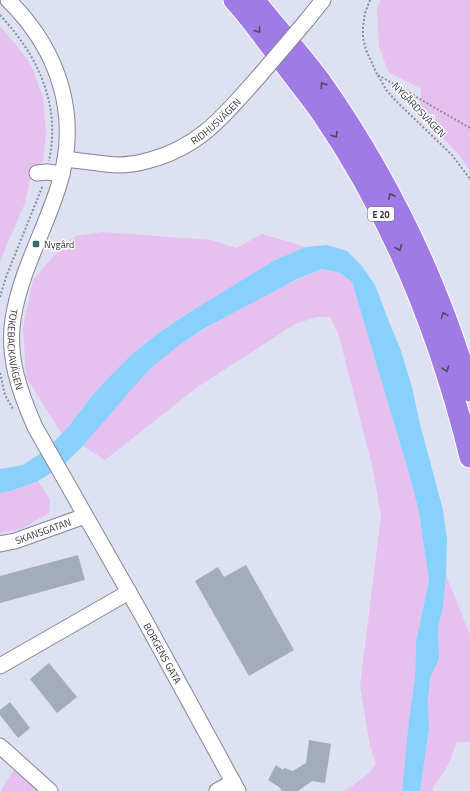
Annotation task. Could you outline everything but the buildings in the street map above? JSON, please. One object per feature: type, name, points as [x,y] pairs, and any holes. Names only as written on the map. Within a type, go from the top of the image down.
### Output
[{"type":"highway","name":"E 20","points":[[234,0],[321,112],[371,195],[393,236],[434,333],[449,378],[470,457]]},
{"type":"highway","name":"E 20","points":[[254,0],[319,80],[344,117],[385,186],[406,225],[435,291],[450,328],[470,391]]},
{"type":"street","name":"TOKEBACKAVÄGEN","points":[[8,0],[16,8],[44,45],[60,80],[67,119],[68,138],[66,159],[62,174],[53,202],[24,273],[12,320],[12,346],[15,372],[35,427],[85,516]]},
{"type":"street","name":"RIDHUSVÄGEN","points":[[66,159],[118,165],[140,163],[164,156],[189,144],[204,134],[221,119],[323,0]]},
{"type":"street","points":[[42,172],[62,174]]},
{"type":"street","name":"SKANSGATAN","points":[[0,544],[15,542],[85,516]]},
{"type":"street","name":"BORGENS GATA","points":[[85,516],[129,592],[236,787]]},
{"type":"street","points":[[0,666],[129,592]]},
{"type":"street","points":[[0,746],[50,791]]},
{"type":"street","points":[[217,791],[236,787]]},
{"type":"path","name":"NYGÅRDSVÄGEN","points":[[370,0],[365,13],[363,38],[366,50],[377,74],[387,91],[452,155],[470,179]]},
{"type":"path","points":[[0,15],[19,37],[34,60],[44,82],[50,109],[52,135],[50,155],[42,172],[34,207],[6,276],[0,297]]},
{"type":"path","points":[[377,74],[470,128]]},
{"type":"shaded area","points":[[380,0],[470,0],[470,171],[459,155],[420,114],[421,89],[388,72],[379,46],[377,11]]},
{"type":"shaded area","points":[[0,26],[32,67],[43,98],[46,132],[43,162],[33,169],[25,203],[0,261]]},
{"type":"shaded area","points":[[102,232],[211,240],[236,248],[262,234],[306,247],[275,260],[160,332],[131,355],[112,374],[92,396],[62,434],[26,377],[23,328],[33,280],[64,244],[76,236]]},
{"type":"shaded area","points":[[322,269],[340,273],[352,282],[419,512],[429,581],[416,641],[415,678],[402,791],[345,791],[368,774],[376,764],[370,746],[360,686],[381,516],[373,469],[339,336],[330,317],[317,317],[295,324],[196,388],[105,460],[83,446],[135,384],[164,357],[198,333],[245,306],[292,282]]},
{"type":"shaded area","points":[[38,481],[50,500],[49,513],[21,529],[0,533],[0,493],[11,491]]},
{"type":"shaded area","points":[[446,575],[470,635],[470,742],[457,742],[447,766],[433,787],[433,791],[420,791],[429,729],[428,701],[430,678],[439,659],[438,628],[443,607]]},
{"type":"shaded area","points":[[15,767],[40,791],[1,791]]},
{"type":"water","points":[[327,245],[347,251],[362,266],[375,285],[400,348],[412,387],[420,424],[443,510],[447,540],[446,575],[443,607],[438,628],[439,659],[430,678],[428,701],[429,729],[420,791],[402,791],[415,678],[416,641],[429,581],[419,512],[352,282],[340,273],[322,269],[297,279],[205,328],[178,346],[152,367],[83,446],[61,467],[38,481],[11,491],[0,493],[0,469],[23,465],[47,449],[68,427],[92,396],[112,374],[131,355],[160,332],[275,260],[306,247]]},
{"type":"place","name":"Nygård","points":[[36,244]]}]
